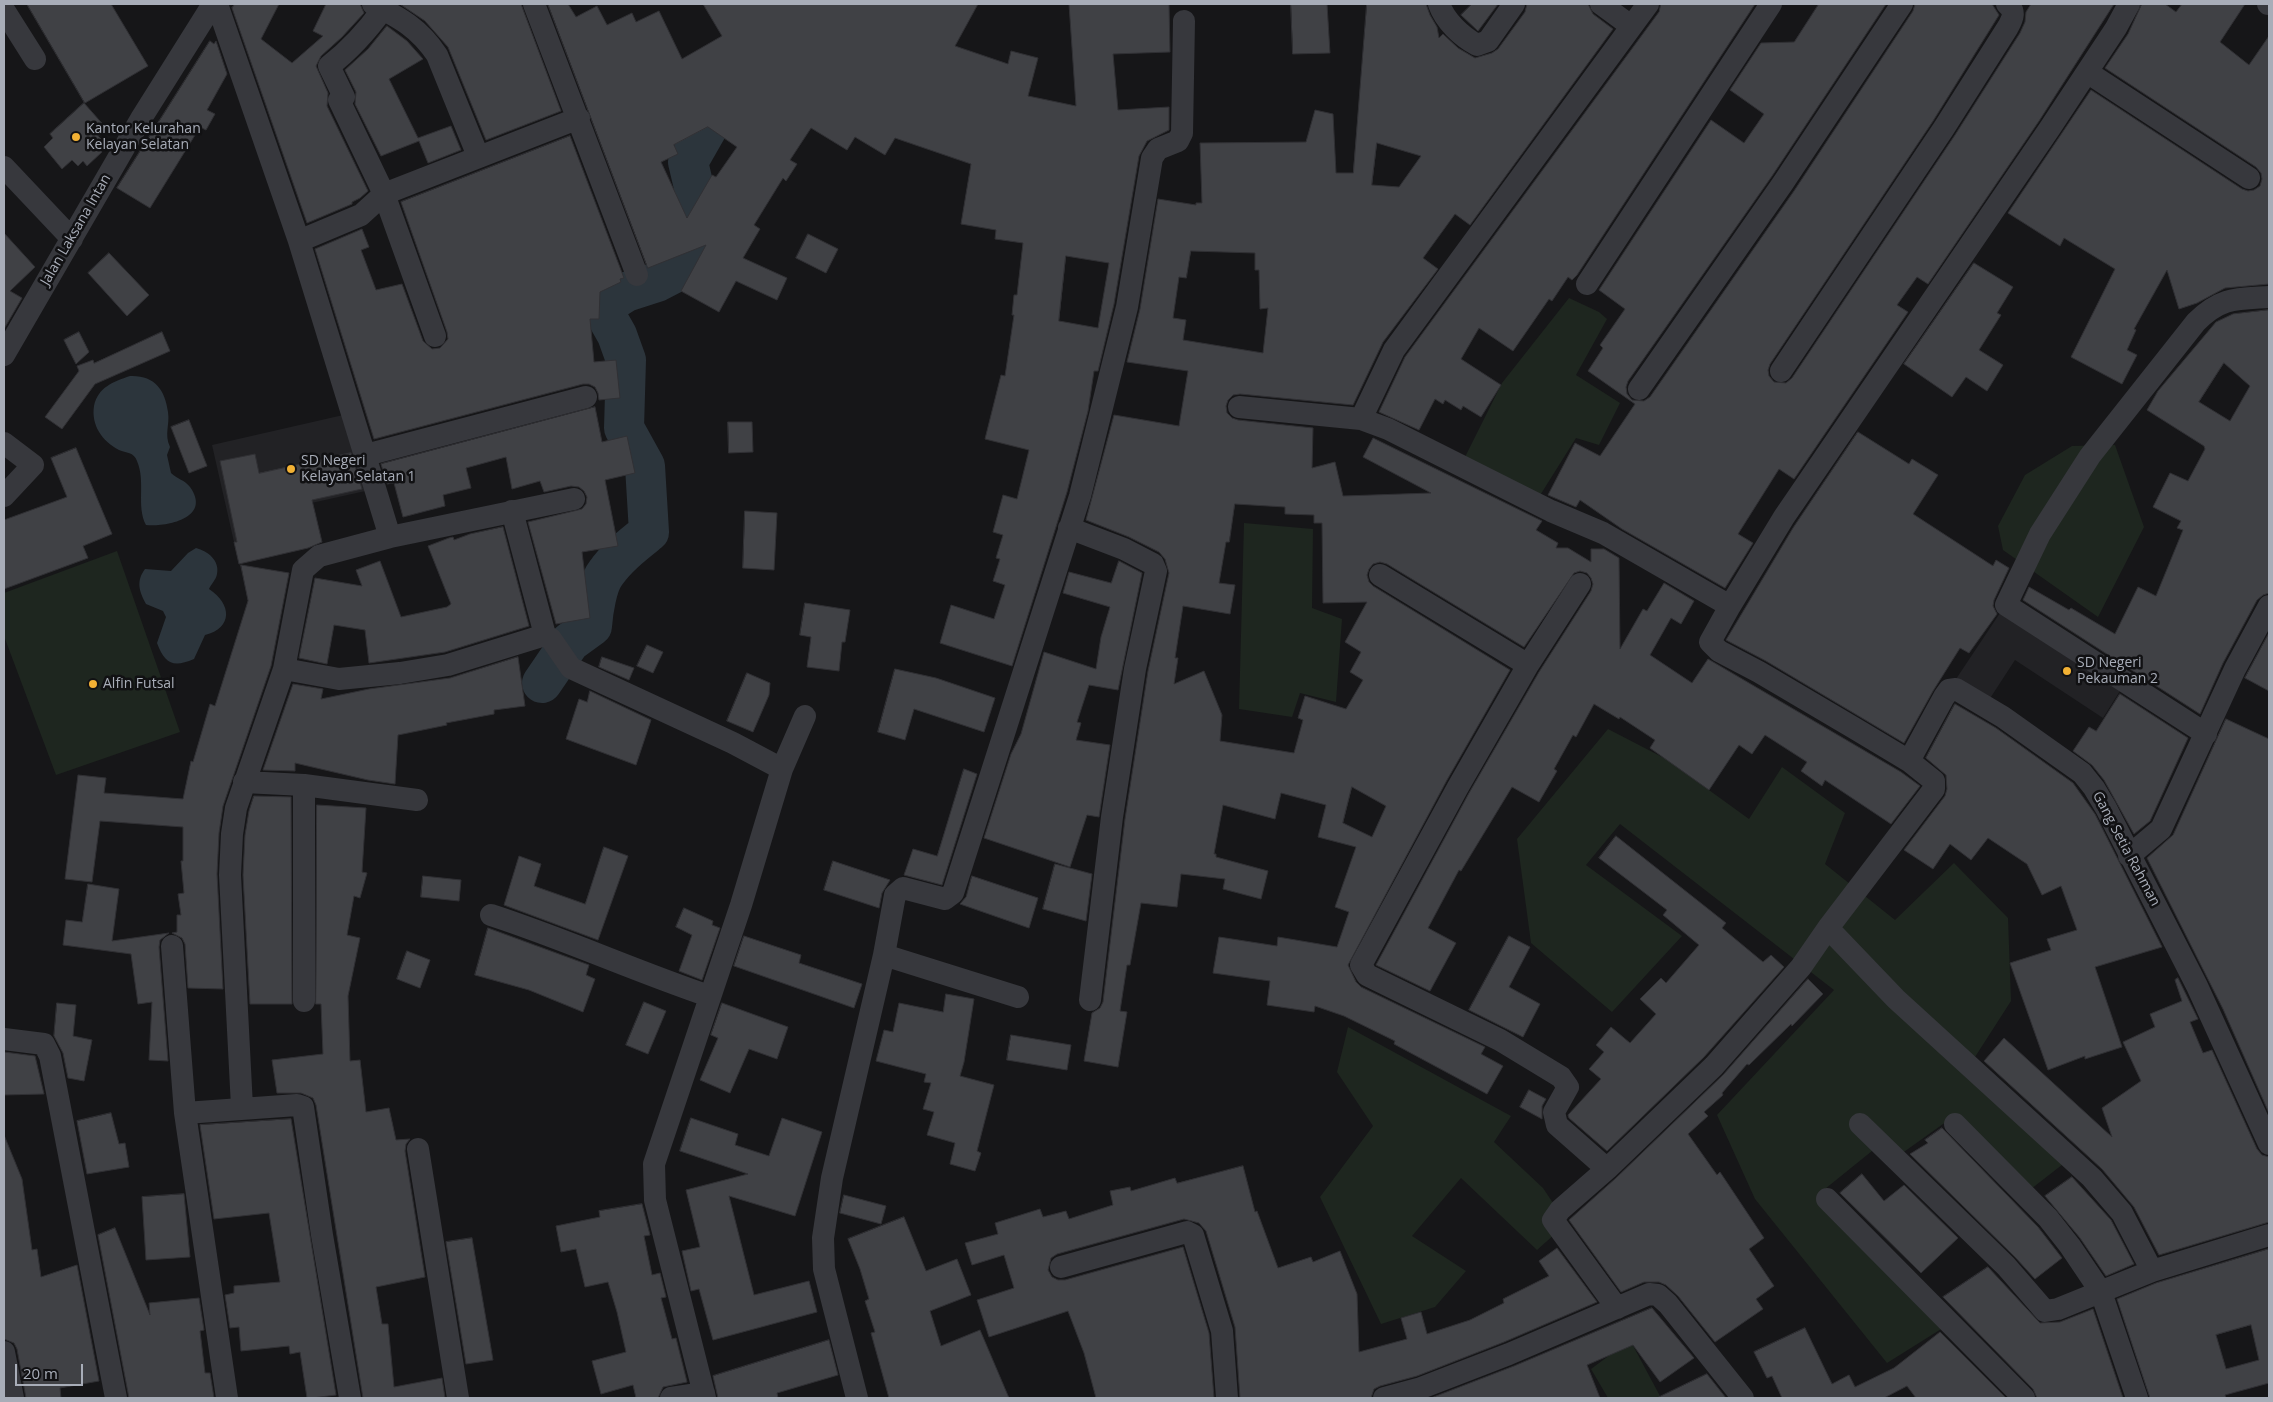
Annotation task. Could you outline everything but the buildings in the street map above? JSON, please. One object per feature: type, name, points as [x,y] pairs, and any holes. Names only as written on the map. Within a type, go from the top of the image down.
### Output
[{"type":"street","name":"Jalan Laksana Intan","points":[[4,355],[142,117],[213,4]]},
{"type":"street","points":[[217,4],[299,241],[390,537]]},
{"type":"street","points":[[534,4],[637,275]]},
{"type":"street","points":[[1439,4],[1452,24],[1463,36],[1477,45],[1488,41],[1514,4]]},
{"type":"street","points":[[1601,4],[1631,26]]},
{"type":"street","points":[[1361,420],[1394,350],[1648,4]]},
{"type":"street","points":[[1587,284],[1771,4]]},
{"type":"street","points":[[1639,389],[1783,183],[1902,4]]},
{"type":"street","points":[[1781,371],[1944,128],[2008,27],[2014,16],[2013,10],[2007,4]]},
{"type":"street","points":[[1617,1308],[1553,1220],[1560,1210],[1607,1169],[1714,1066],[1801,968],[1828,928],[1934,789],[1932,777],[1909,761],[1713,647],[1710,642],[1784,517],[2087,72],[2116,28],[2129,4]]},
{"type":"street","points":[[435,336],[384,194],[339,100],[344,98],[329,66],[367,31],[378,6],[420,33],[437,55],[478,156]]},
{"type":"street","points":[[4,10],[35,59]]},
{"type":"street","points":[[857,1398],[824,1269],[823,1238],[832,1178],[884,955],[894,895],[897,891],[908,888],[945,899],[953,893],[1080,496],[1127,307],[1152,158],[1158,149],[1178,141],[1182,133],[1184,21]]},
{"type":"street","points":[[2087,72],[2249,178]]},
{"type":"street","points":[[299,241],[361,215],[384,194],[578,118]]},
{"type":"street","points":[[4,168],[72,239]]},
{"type":"street","points":[[2206,734],[2006,605],[2040,534],[2090,456],[2196,322],[2209,308],[2222,302],[2269,296]]},
{"type":"street","points":[[366,455],[586,397]]},
{"type":"street","points":[[1239,407],[1361,420],[1388,429],[1551,511],[1603,533],[1730,606]]},
{"type":"street","points":[[4,443],[33,465],[4,496]]},
{"type":"street","points":[[242,1108],[230,875],[232,834],[236,808],[244,782],[284,669],[303,570],[319,556],[390,537],[574,499]]},
{"type":"street","points":[[512,511],[548,637],[566,663],[584,675],[733,743],[782,769]]},
{"type":"street","points":[[1069,528],[1153,564],[1156,571],[1135,669],[1112,817],[1090,1000]]},
{"type":"street","points":[[1380,575],[1528,665]]},
{"type":"street","points":[[1580,584],[1528,665],[1458,787],[1361,965],[1367,975],[1500,1040],[1561,1077],[1568,1087],[1554,1112],[1557,1125],[1607,1169]]},
{"type":"street","points":[[2130,856],[2161,829],[2235,669],[2269,606]]},
{"type":"street","points":[[284,669],[340,679],[400,673],[448,665],[548,637]]},
{"type":"street","name":"Gang Setia Rahman","points":[[1909,761],[1944,697],[1950,690],[1956,689],[2003,717],[2082,773],[2094,788],[2197,986],[2269,1144]]},
{"type":"street","points":[[672,1398],[705,1395],[655,1200],[654,1164],[661,1138],[741,906],[782,769],[805,716]]},
{"type":"street","points":[[244,782],[304,785],[417,800]]},
{"type":"street","points":[[304,785],[304,1001]]},
{"type":"street","points":[[491,914],[533,928],[658,979],[709,996]]},
{"type":"street","points":[[1828,928],[1904,1005],[2092,1178],[2122,1213],[2152,1271]]},
{"type":"street","points":[[172,946],[185,1113],[227,1398]]},
{"type":"street","points":[[884,955],[1018,997]]},
{"type":"street","points":[[4,1039],[44,1044],[50,1056],[116,1398]]},
{"type":"street","points":[[185,1113],[297,1105],[303,1107],[322,1235],[350,1398]]},
{"type":"street","points":[[1860,1124],[2006,1266],[2041,1309],[2051,1311],[2058,1309],[2152,1271],[2269,1235]]},
{"type":"street","points":[[1955,1124],[2048,1218],[2070,1246],[2101,1292],[2137,1398]]},
{"type":"street","points":[[418,1149],[458,1398]]},
{"type":"street","points":[[1827,1199],[2024,1398]]},
{"type":"street","points":[[1061,1267],[1187,1232],[1193,1235],[1222,1331],[1226,1364],[1227,1398]]},
{"type":"street","points":[[1384,1398],[1420,1388],[1509,1354],[1649,1294],[1658,1295],[1668,1304],[1744,1398]]},
{"type":"street","points":[[4,1352],[13,1398]]},
{"type":"shaded area","points":[[1569,298],[1599,312],[1607,319],[1576,375],[1620,403],[1599,445],[1576,438],[1539,497],[1465,457],[1502,383]]},
{"type":"shaded area","points":[[130,376],[138,376],[152,381],[161,390],[164,397],[168,417],[167,438],[170,447],[167,455],[171,473],[190,487],[195,498],[195,506],[191,513],[175,522],[146,525],[142,510],[140,469],[136,458],[108,442],[99,432],[94,420],[94,406],[99,394],[112,383]]},
{"type":"shaded area","name":"SD Negeri Kelayan Selatan 1","points":[[352,413],[370,490],[271,512],[276,532],[234,542],[212,445]]},
{"type":"shaded area","points":[[2115,445],[2144,527],[2098,617],[2003,550],[1998,526],[2025,475],[2072,446]]},
{"type":"shaded area","points":[[1244,523],[1313,529],[1312,608],[1342,619],[1336,702],[1300,693],[1292,717],[1239,709]]},
{"type":"shaded area","points":[[196,548],[209,554],[217,565],[216,576],[209,589],[217,595],[225,608],[225,621],[214,632],[205,635],[194,659],[175,663],[163,656],[157,643],[166,617],[163,611],[146,604],[140,590],[140,578],[145,569],[171,571],[188,553]]},
{"type":"shaded area","name":"Alfin Futsal","points":[[117,551],[180,732],[56,775],[4,636],[4,593]]},
{"type":"shaded area","name":"SD Negeri Pekauman 2","points":[[2004,607],[2123,686],[2103,718],[2015,660],[1987,703],[1954,682]]},
{"type":"shaded area","points":[[1608,729],[1666,759],[1749,819],[1782,767],[1845,813],[1825,864],[1895,920],[1954,863],[2008,918],[2011,1001],[1966,1071],[2067,1161],[2031,1189],[1957,1114],[1901,1154],[1872,1151],[1820,1193],[1946,1326],[1887,1363],[1755,1199],[1717,1115],[1834,990],[1620,824],[1586,865],[1682,936],[1612,1012],[1531,943],[1517,839]]},
{"type":"shaded area","points":[[1348,1027],[1511,1116],[1494,1142],[1543,1188],[1553,1203],[1556,1233],[1537,1250],[1461,1178],[1412,1236],[1466,1271],[1435,1307],[1381,1324],[1320,1197],[1373,1126],[1337,1072]]},
{"type":"shaded area","points":[[1630,1340],[1660,1396],[1657,1398],[1608,1398],[1591,1369]]},
{"type":"waterway","points":[[542,683],[570,642],[592,626],[598,591],[610,567],[620,556],[649,532],[645,466],[624,428],[626,360],[617,335],[604,312],[610,302],[626,292],[657,282],[715,252],[723,234],[717,218],[697,200],[688,162],[708,127],[747,79],[766,50],[763,34],[749,4]]},
{"type":"place","name":"Kantor Kelurahan Kelayan Selatan","points":[[76,137]]},
{"type":"place","name":"SD Negeri Kelayan Selatan 1","points":[[291,469]]},
{"type":"place","name":"SD Negeri Pekauman 2","points":[[2067,671]]},
{"type":"place","name":"Alfin Futsal","points":[[93,684]]}]
